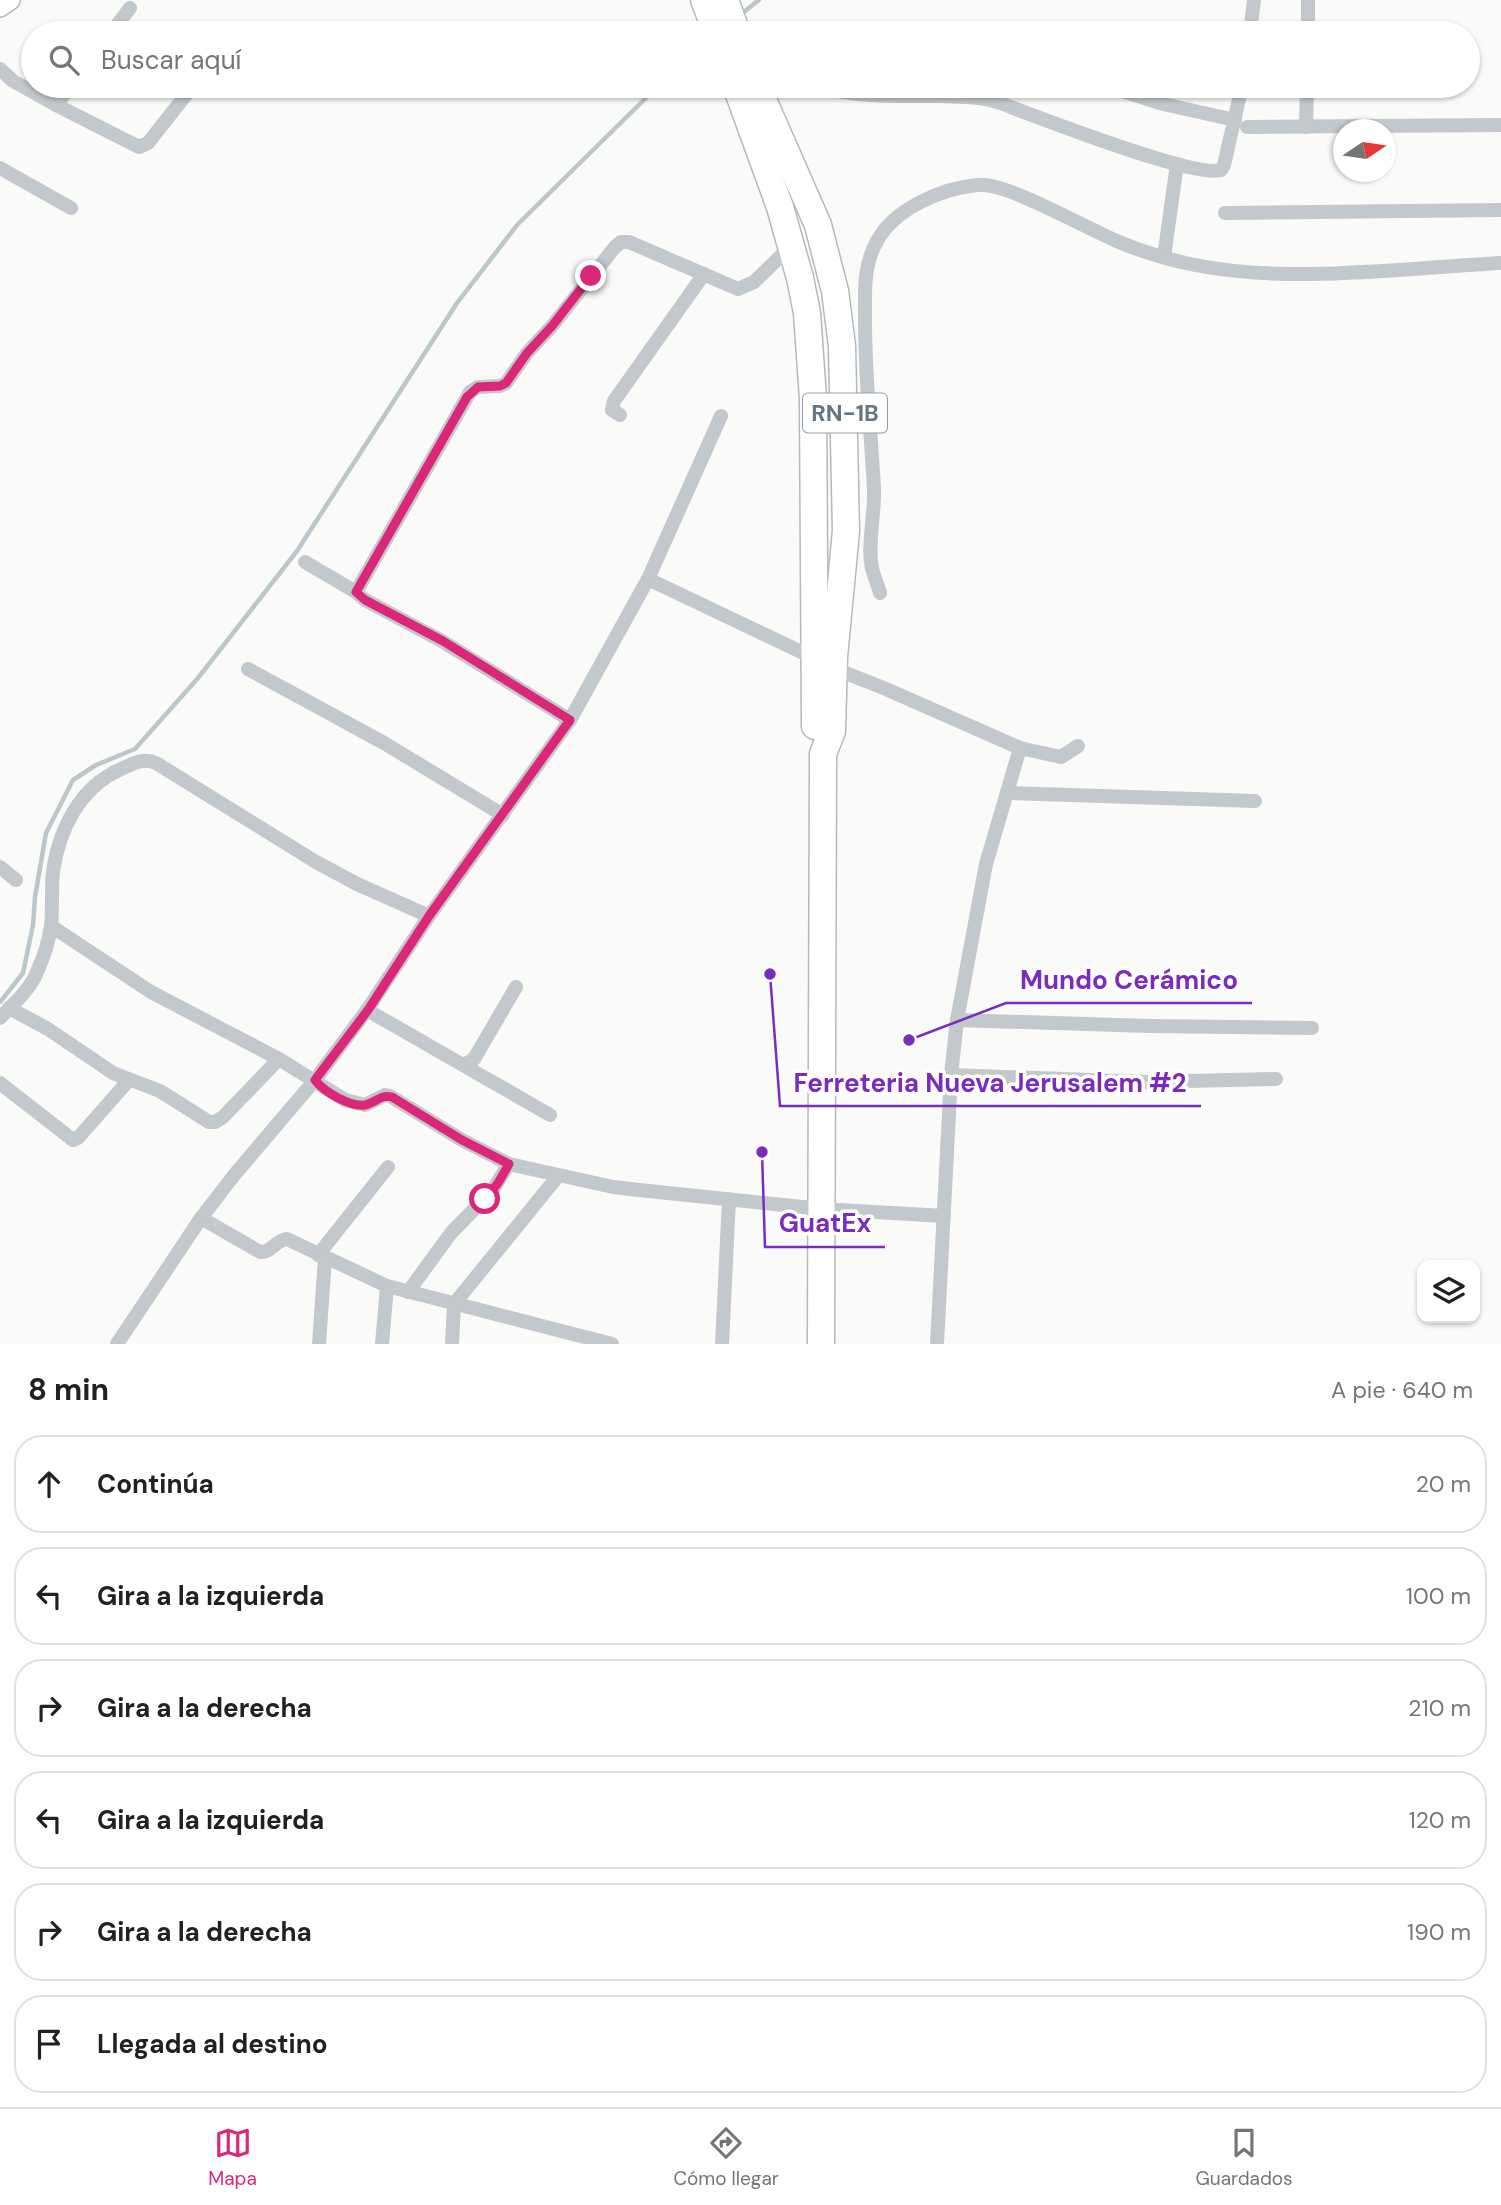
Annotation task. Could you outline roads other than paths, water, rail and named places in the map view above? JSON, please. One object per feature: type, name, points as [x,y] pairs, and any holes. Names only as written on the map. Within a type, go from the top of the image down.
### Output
[{"type":"highway","points":[[704,0],[725,21]]},
{"type":"highway","name":"RN-1B","points":[[740,98],[780,207],[791,246],[807,313],[810,351],[815,526],[824,663],[832,732],[823,754],[821,1344]]},
{"type":"highway","name":"RN-1B","points":[[762,98],[818,225],[835,291],[842,346],[847,500],[842,574],[824,663]]},
{"type":"street","points":[[0,7],[10,0]]},
{"type":"street","points":[[1251,21],[1254,0]]},
{"type":"street","points":[[1308,0],[1308,21]]},
{"type":"street","points":[[120,21],[130,8]]},
{"type":"street","points":[[0,69],[21,85]]},
{"type":"street","points":[[43,98],[135,146],[144,146],[183,98]]},
{"type":"street","points":[[56,105],[62,98]]},
{"type":"street","points":[[988,98],[1052,124],[1177,164],[1213,172],[1221,170],[1224,165],[1241,124],[1242,98]]},
{"type":"street","points":[[1144,98],[1241,124],[1306,127],[1501,125]]},
{"type":"street","points":[[1306,127],[1307,98]]},
{"type":"street","points":[[1164,257],[1177,164]]},
{"type":"street","points":[[0,168],[71,208]]},
{"type":"street","points":[[880,593],[871,567],[874,492],[865,377],[868,262],[876,241],[889,225],[925,200],[965,187],[994,186],[1120,243],[1164,257],[1220,269],[1286,273],[1501,263]]},
{"type":"street","points":[[1225,213],[1501,210]]},
{"type":"street","points":[[356,592],[467,397],[478,387],[500,386],[506,383],[527,353],[621,242],[629,242],[738,289],[754,282],[791,246]]},
{"type":"street","points":[[620,415],[612,411],[614,401],[704,274]]},
{"type":"street","points":[[117,1344],[201,1218],[234,1174],[315,1080],[368,1010],[429,916],[570,720],[648,579],[721,416]]},
{"type":"street","points":[[304,562],[365,600],[443,641],[570,720]]},
{"type":"street","points":[[842,574],[871,567]]},
{"type":"street","points":[[648,579],[824,663],[1020,748],[1061,757],[1078,746]]},
{"type":"street","points":[[248,669],[384,743],[503,815]]},
{"type":"street","points":[[937,1344],[951,1075],[957,1020],[986,864],[1020,748]]},
{"type":"street","points":[[279,1059],[236,1105],[215,1122],[205,1120],[147,1085],[105,1069],[48,1029],[5,1013],[38,971],[51,926],[55,861],[76,805],[85,794],[103,778],[126,766],[148,760],[156,762],[316,862],[429,916]]},
{"type":"street","points":[[1007,793],[1255,801]]},
{"type":"street","points":[[0,867],[16,880]]},
{"type":"street","points":[[51,926],[151,992],[279,1059],[315,1080],[320,1087],[353,1103],[365,1105],[385,1095],[392,1097],[462,1140],[509,1164],[613,1187],[822,1209],[944,1216]]},
{"type":"street","points":[[464,1065],[474,1059],[516,987]]},
{"type":"street","points":[[368,1010],[550,1115]]},
{"type":"street","points":[[957,1020],[1312,1028]]},
{"type":"street","points":[[951,1075],[1147,1082],[1276,1079]]},
{"type":"street","points":[[0,1083],[74,1140],[129,1080]]},
{"type":"street","points":[[408,1292],[451,1233],[492,1191],[509,1164]]},
{"type":"street","points":[[319,1344],[322,1256],[388,1167]]},
{"type":"street","points":[[452,1344],[454,1304],[558,1176]]},
{"type":"street","points":[[722,1344],[729,1199]]},
{"type":"street","points":[[201,1218],[260,1252],[269,1251],[278,1241],[286,1239],[387,1286],[612,1344]]},
{"type":"street","points":[[382,1344],[387,1286]]},
{"type":"waterway","points":[[740,15],[759,0]]},
{"type":"waterway","points":[[0,1002],[23,973],[46,833],[73,780],[96,765],[135,749],[198,678],[297,551],[457,303],[517,225],[646,98]]},
{"type":"place","name":"Ferreteria Nueva Jerusalem #2","points":[[770,974]]},
{"type":"place","name":"Mundo Cerámico","points":[[909,1040]]},
{"type":"place","name":"GuatEx","points":[[762,1152]]}]
